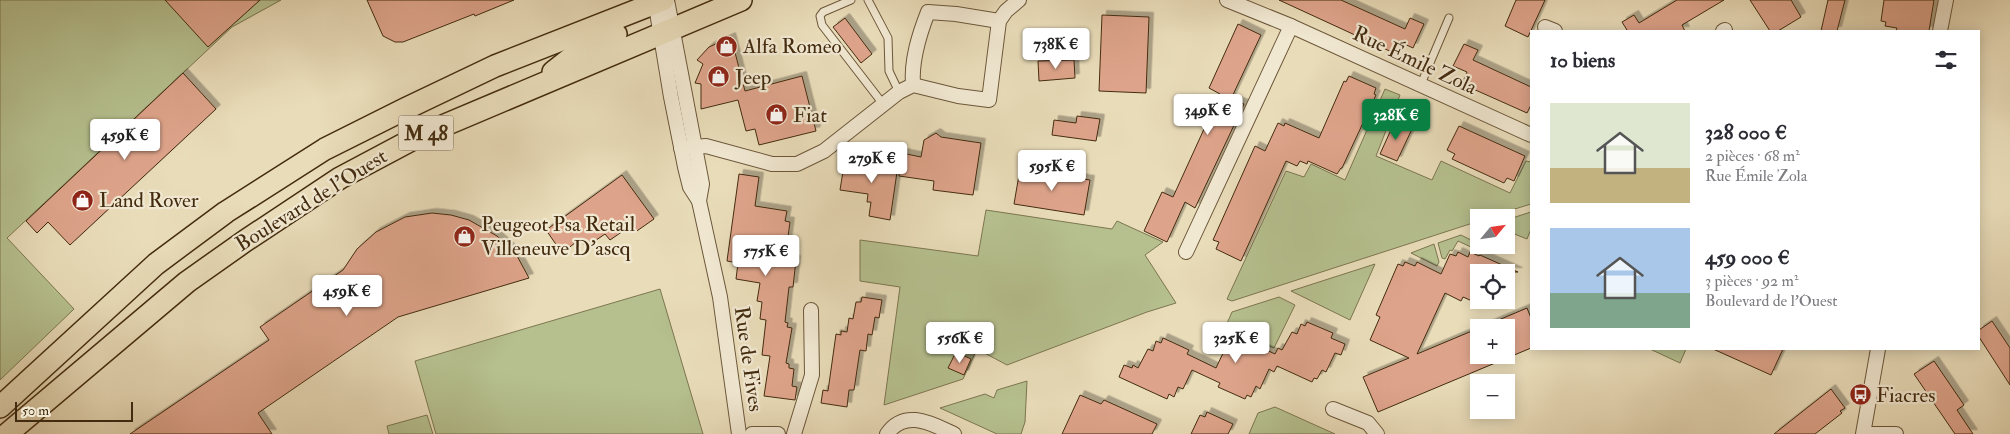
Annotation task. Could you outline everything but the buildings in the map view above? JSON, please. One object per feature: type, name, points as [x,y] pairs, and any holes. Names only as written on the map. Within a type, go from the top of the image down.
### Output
[{"type":"main road","name":"Boulevard de l'Ouest","points":[[0,407],[156,264],[226,212],[302,164],[381,120],[479,74],[662,10],[741,0]]},
{"type":"main road","name":"Boulevard de l'Ouest","points":[[6,434],[188,282],[315,193],[393,148],[538,85],[581,50],[650,18],[662,10]]},
{"type":"street","name":"Rue Émile Zola","points":[[1227,0],[1291,26],[1530,135]]},
{"type":"street","points":[[1940,30],[1946,0]]},
{"type":"street","points":[[688,147],[717,148],[772,164],[797,164],[824,151],[899,92],[913,85],[942,93],[989,100],[999,21],[1013,2]]},
{"type":"street","name":"Rue de Fives","points":[[662,10],[688,147],[702,184],[699,201],[724,316],[740,434]]},
{"type":"street","points":[[913,85],[912,72],[920,31],[928,12],[999,21]]},
{"type":"street","points":[[1186,252],[1291,26]]},
{"type":"street","points":[[794,434],[812,375],[811,310]]},
{"type":"street","points":[[1878,350],[1865,434],[1896,434]]},
{"type":"street","points":[[1333,409],[1368,423],[1377,434]]},
{"type":"street","points":[[887,434],[892,427],[900,422],[915,419],[923,420],[954,434]]},
{"type":"street","points":[[752,434],[778,434]]},
{"type":"lane","points":[[851,0],[823,12],[820,20],[883,104]]},
{"type":"lane","points":[[868,0],[888,38],[889,71],[899,92]]},
{"type":"lane","points":[[1421,84],[1449,18]]},
{"type":"green space","points":[[0,0],[281,0],[232,27],[7,238],[74,309],[0,380]]},
{"type":"green space","points":[[1385,89],[1400,95],[1376,156],[1432,180],[1441,161],[1510,193],[1526,161],[1530,162],[1530,204],[1515,209],[1470,209],[1470,224],[1232,301],[1227,299],[1286,171],[1304,177],[1311,164],[1345,180]]},
{"type":"green space","points":[[986,210],[1112,229],[1117,221],[1163,242],[1145,255],[1176,303],[1147,312],[1007,365],[977,349],[963,379],[884,405],[900,287],[860,281],[860,240],[978,256]]},
{"type":"green space","points":[[1530,212],[1530,232],[1527,239],[1515,234],[1515,217]]},
{"type":"green space","points":[[1461,235],[1470,240],[1470,247],[1458,241],[1445,259],[1442,258],[1438,243]]},
{"type":"green space","points":[[1434,244],[1439,262],[1437,266],[1411,253]]},
{"type":"green space","points":[[1375,264],[1350,320],[1291,291]]},
{"type":"green space","points":[[660,289],[703,434],[436,434],[415,361]]},
{"type":"green space","points":[[1279,297],[1295,305],[1274,348],[1225,328],[1232,312]]},
{"type":"green space","points":[[1652,350],[1686,350],[1680,363]]},
{"type":"green space","points":[[1027,381],[1025,422],[1021,434],[997,434],[940,408],[985,394],[994,398],[997,390]]},
{"type":"green space","points":[[1275,407],[1335,434],[1249,434],[1258,413]]},
{"type":"green space","points":[[427,415],[433,434],[389,434],[387,426]]},
{"type":"place","name":"Alfa Romeo","points":[[727,46]]},
{"type":"place","name":"Jeep","points":[[719,77]]},
{"type":"place","name":"Fiat","points":[[777,115]]},
{"type":"place","name":"Land Rover","points":[[83,200]]},
{"type":"place","name":"Peugeot Psa Retail Villeneuve D'ascq","points":[[465,236]]},
{"type":"place","name":"Fiacres","points":[[1860,395]]}]
